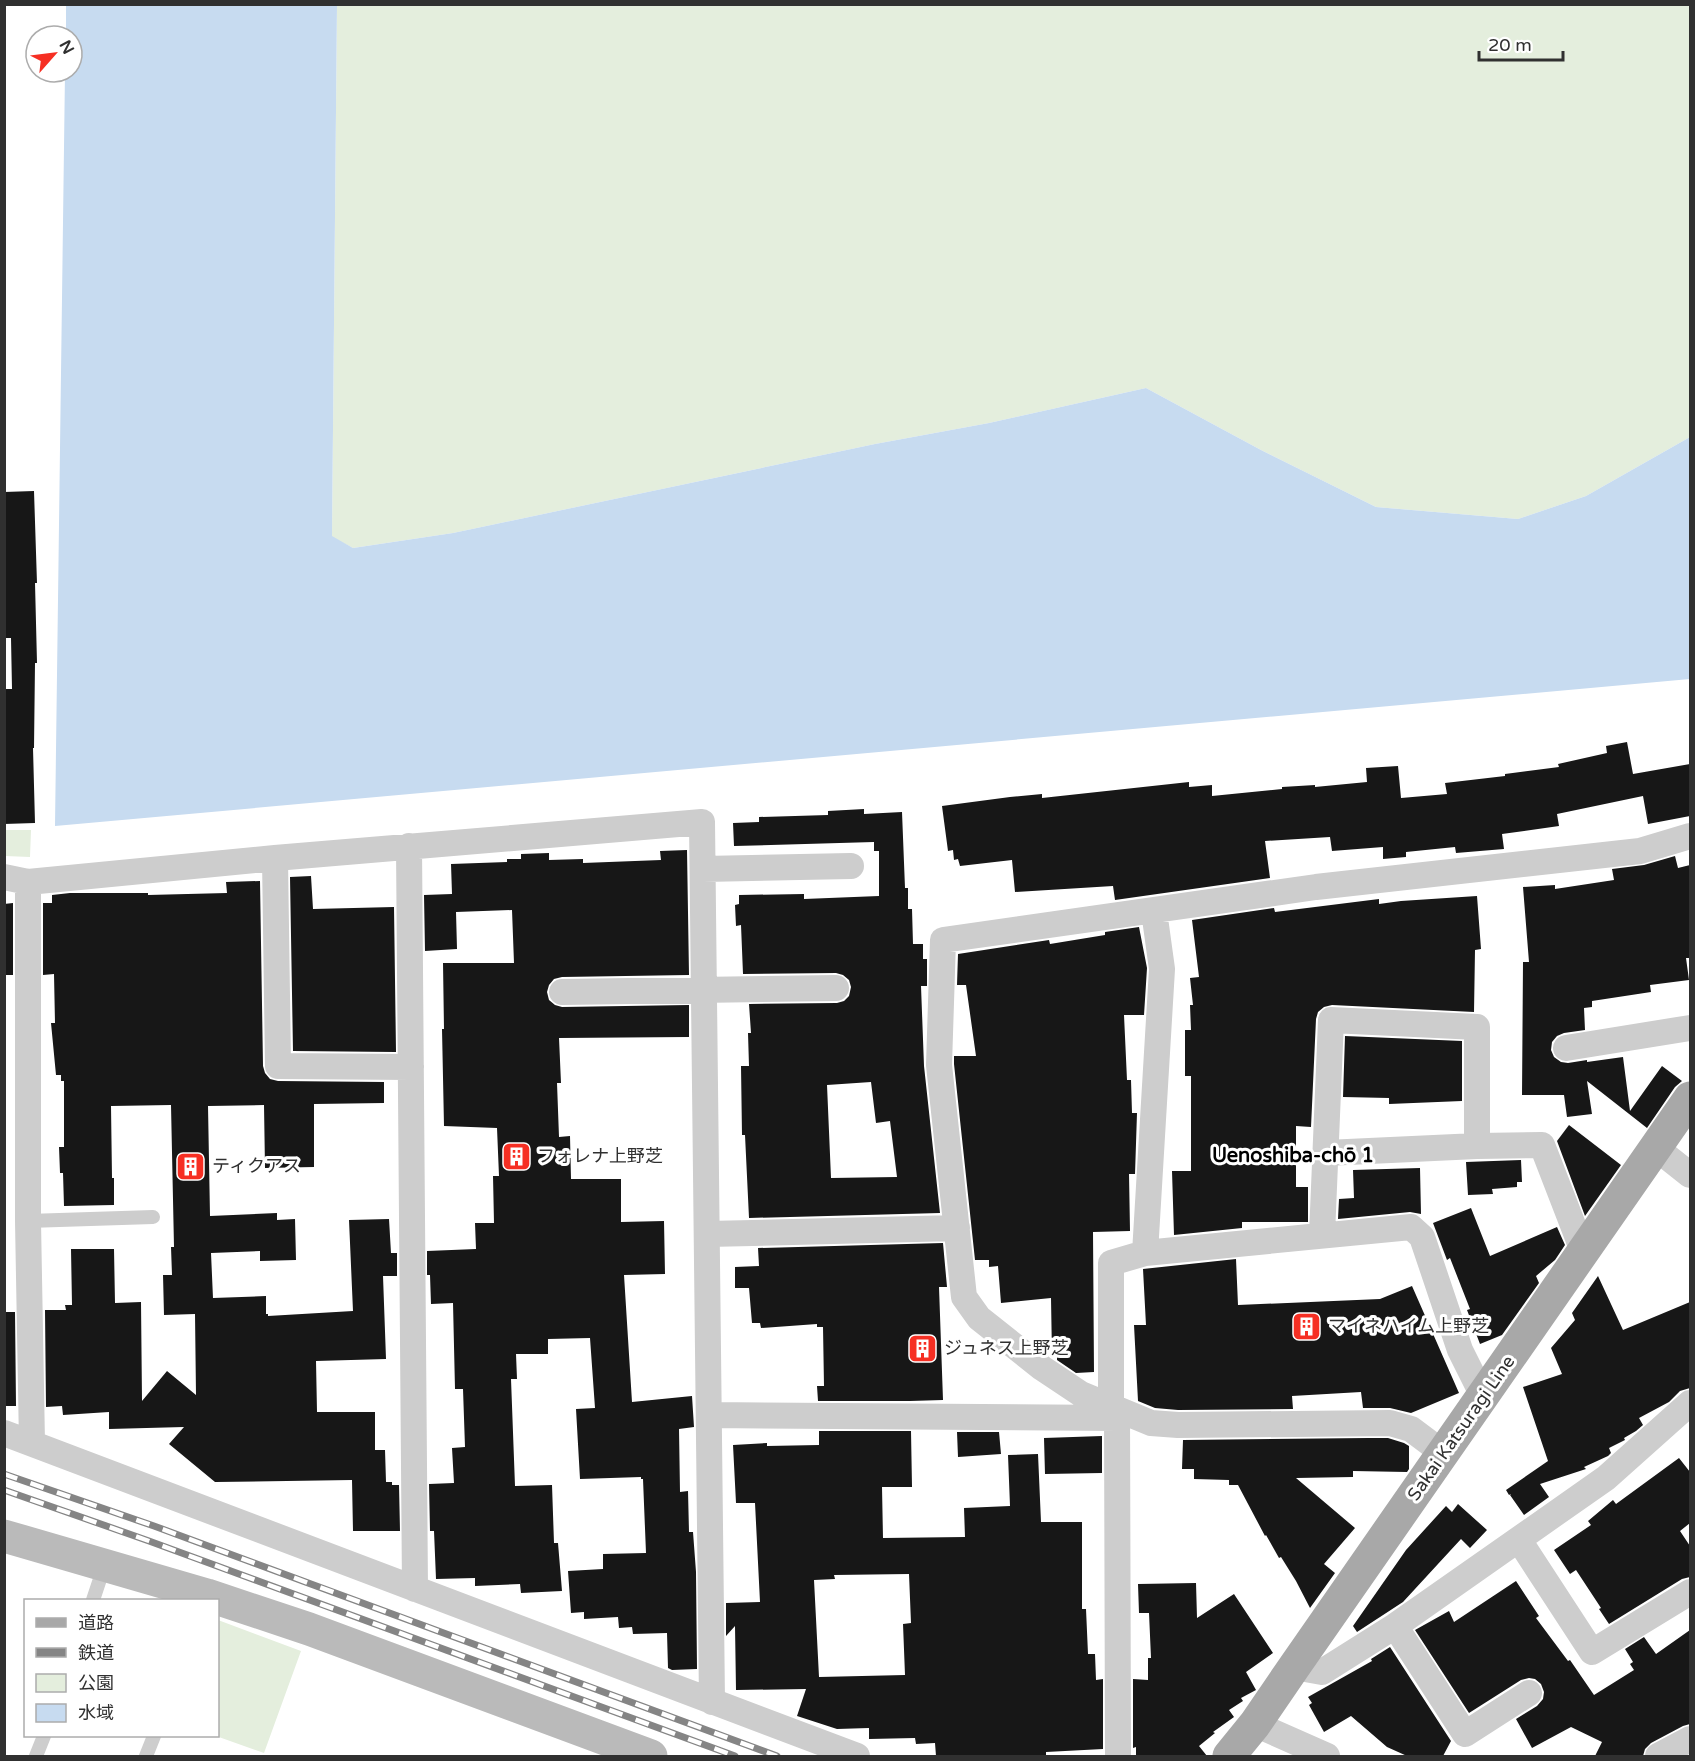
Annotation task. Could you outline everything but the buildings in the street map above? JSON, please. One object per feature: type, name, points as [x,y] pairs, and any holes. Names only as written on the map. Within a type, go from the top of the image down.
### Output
[{"type":"main road","name":"Sakai Katsuragi Line","points":[[1229,1756],[1256,1724],[1690,1098]]},
{"type":"street","points":[[32,1443],[28,1221],[16,879],[702,822],[712,1702]]},
{"type":"street","points":[[1443,1453],[1412,1429],[1390,1423],[1178,1425],[1151,1423],[1115,1411],[1081,1394],[1042,1368],[979,1318],[964,1297],[939,1065],[943,940],[1316,887],[1640,850],[1690,836]]},
{"type":"street","points":[[409,846],[415,1589]]},
{"type":"street","points":[[275,858],[278,1066],[411,1067]]},
{"type":"street","points":[[703,869],[851,866]]},
{"type":"street","points":[[1145,1253],[1162,969],[1154,911]]},
{"type":"street","points":[[562,992],[836,988]]},
{"type":"street","points":[[1322,1235],[1331,1020],[1477,1027],[1478,1146]]},
{"type":"street","points":[[1566,1048],[1690,1028]]},
{"type":"street","points":[[1326,1153],[1542,1145],[1583,1251]]},
{"type":"street","points":[[1656,1148],[1690,1175]]},
{"type":"street","points":[[1118,1756],[1115,1411],[1111,1263],[1145,1253],[1411,1227],[1422,1237],[1460,1350],[1483,1396]]},
{"type":"street","points":[[707,1234],[957,1228]]},
{"type":"street","points":[[1294,1667],[1322,1672],[1395,1626],[1606,1478],[1690,1403]]},
{"type":"street","points":[[709,1415],[1115,1411]]},
{"type":"street","points":[[4,1433],[856,1756]]},
{"type":"street","points":[[4,1536],[105,1564],[206,1598]]},
{"type":"street","points":[[1519,1540],[1592,1652],[1690,1592]]},
{"type":"street","points":[[219,1602],[309,1629],[651,1756]]},
{"type":"street","points":[[1395,1626],[1465,1734],[1529,1693]]},
{"type":"street","points":[[1256,1724],[1327,1756]]},
{"type":"street","points":[[1658,1756],[1690,1739]]},
{"type":"lane","points":[[28,1221],[153,1217]]},
{"type":"lane","points":[[93,1599],[105,1564]]},
{"type":"lane","points":[[36,1756],[44,1737]]},
{"type":"lane","points":[[146,1756],[154,1737]]},
{"type":"green space","points":[[337,5],[1690,5],[1690,437],[1586,496],[1518,519],[1376,507],[1261,450],[1146,388],[989,423],[875,444],[453,533],[353,548],[332,537]]},
{"type":"green space","points":[[5,830],[31,830],[30,857],[5,856]]},
{"type":"green space","points":[[219,1620],[301,1651],[264,1753],[219,1737]]},
{"type":"water","points":[[66,5],[337,5],[332,536],[353,548],[453,533],[875,444],[989,423],[1146,388],[1261,450],[1376,507],[1518,519],[1586,496],[1690,437],[1690,679],[55,826],[65,84],[84,84],[84,24],[66,24]]},
{"type":"railway","points":[[4,1474],[154,1526],[777,1756]]},
{"type":"railway","points":[[4,1490],[735,1756]]},
{"type":"place","name":"フォレナ上野芝","points":[[516,1156]]},
{"type":"place","name":"ティクアス","points":[[191,1166]]},
{"type":"place","name":"マイネハイム上野芝","points":[[1307,1326]]},
{"type":"place","name":"ジュネス上野芝","points":[[923,1348]]},
{"type":"district","name":"Uenoshiba-chō 1","points":[[1293,1155]]}]
